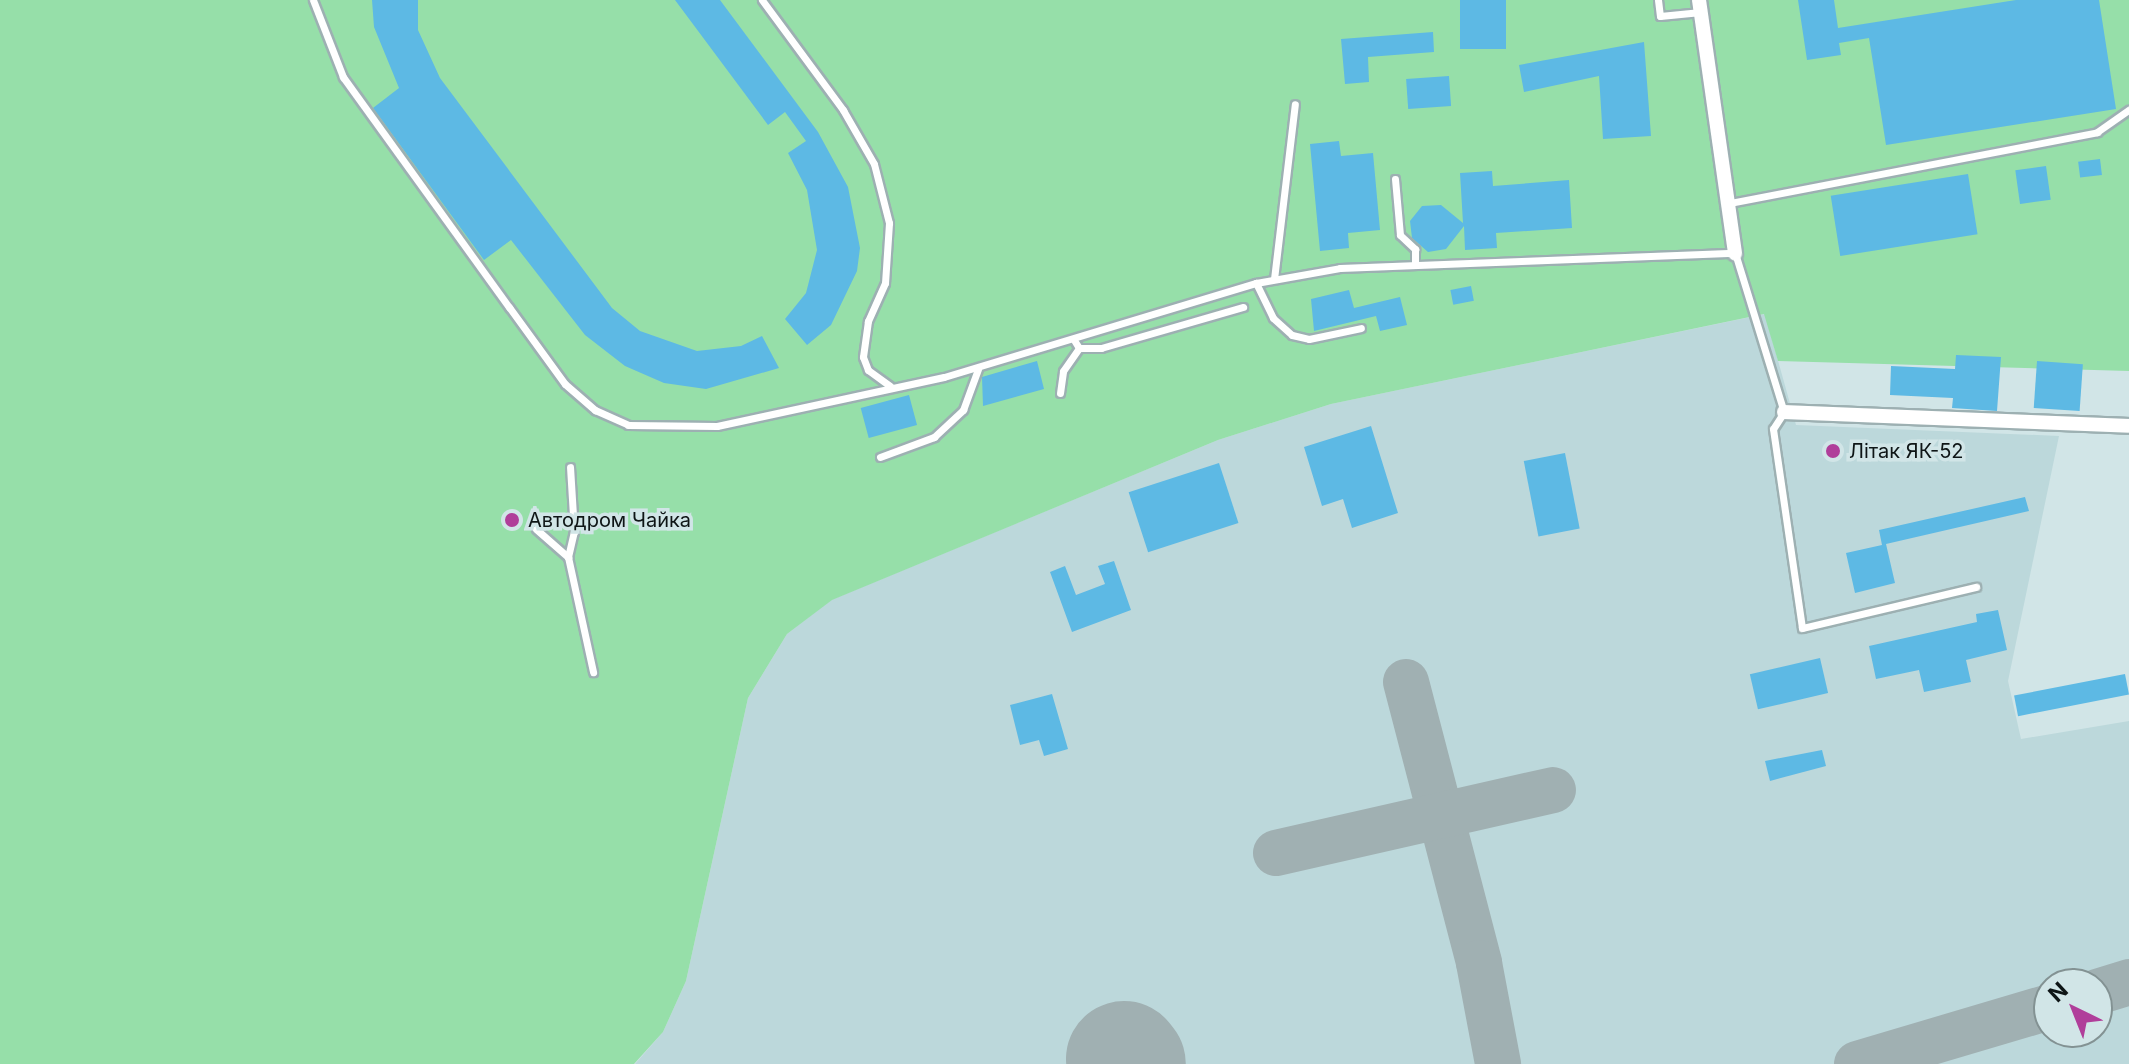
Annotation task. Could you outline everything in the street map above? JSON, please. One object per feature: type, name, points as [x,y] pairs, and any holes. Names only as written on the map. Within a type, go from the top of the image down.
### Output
[{"type":"street","points":[[1700,6],[1735,253]]},
{"type":"street","points":[[1784,412],[2129,426]]},
{"type":"lane","points":[[313,0],[322,34],[359,99],[565,384],[595,410],[628,425],[677,429],[978,369],[1274,279],[1415,265],[1735,253],[1784,412],[1773,429],[1802,628],[1976,587]]},
{"type":"lane","points":[[762,0],[843,110],[874,164],[889,223],[885,283],[868,321],[863,357],[868,370],[890,386]]},
{"type":"lane","points":[[1658,0],[1660,16],[1700,6]]},
{"type":"lane","points":[[1274,279],[1295,104]]},
{"type":"lane","points":[[1730,203],[2097,132],[2129,110]]},
{"type":"lane","points":[[1395,179],[1400,235],[1415,249],[1415,265]]},
{"type":"lane","points":[[1256,283],[1273,318],[1292,335],[1309,339],[1361,328]]},
{"type":"lane","points":[[1079,348],[1101,348],[1243,307]]},
{"type":"lane","points":[[1074,340],[1079,348]]},
{"type":"lane","points":[[1060,393],[1063,371],[1079,348]]},
{"type":"lane","points":[[880,457],[934,437],[963,410],[978,369]]},
{"type":"lane","points":[[570,467],[574,532],[568,557],[593,672]]},
{"type":"lane","points":[[536,529],[568,557]]},
{"type":"shaded area","points":[[1765,314],[1796,425],[2059,436],[2008,681],[2021,739],[2129,721],[2129,1064],[635,1064],[663,1032],[686,981],[748,698],[787,634],[831,600],[1218,440],[1331,404]]},
{"type":"green space","name":"Автодром Чайка","points":[[0,0],[2129,0],[2129,371],[1778,361],[1764,314],[1331,404],[1218,440],[832,600],[787,634],[748,698],[686,981],[663,1032],[634,1064],[0,1064]]},
{"type":"building","points":[[372,0],[418,0],[418,30],[440,78],[612,308],[640,331],[697,351],[741,346],[762,336],[779,368],[706,389],[664,383],[625,366],[585,335],[511,240],[484,260],[373,108],[399,88],[374,27]]},
{"type":"building","points":[[675,0],[720,0],[818,132],[848,187],[860,248],[857,271],[831,325],[807,345],[785,319],[806,293],[817,250],[807,190],[788,153],[806,141],[785,112],[768,125]]},
{"type":"building","points":[[1460,0],[1506,0],[1506,49],[1460,49]]},
{"type":"building","points":[[1798,0],[1834,0],[1838,28],[2016,0],[2099,0],[2116,109],[1886,145],[1869,38],[1839,43],[1841,55],[1807,60]]},
{"type":"building","points":[[1433,32],[1434,52],[1368,57],[1369,82],[1345,84],[1341,39]]},
{"type":"building","points":[[1644,42],[1651,136],[1603,139],[1599,76],[1524,92],[1519,65]]},
{"type":"building","points":[[1449,76],[1451,106],[1408,109],[1406,79]]},
{"type":"building","points":[[1339,141],[1341,156],[1373,153],[1380,230],[1348,233],[1349,248],[1320,251],[1310,144]]},
{"type":"building","points":[[2100,159],[2102,175],[2080,178],[2078,162]]},
{"type":"building","points":[[2046,166],[2051,200],[2020,204],[2015,170]]},
{"type":"building","points":[[1492,171],[1493,186],[1569,180],[1572,228],[1496,233],[1497,248],[1465,250],[1464,226],[1446,249],[1428,252],[1412,238],[1410,221],[1422,206],[1441,205],[1463,223],[1460,173]]},
{"type":"building","points":[[1968,174],[1978,234],[1840,256],[1831,196]]},
{"type":"building","points":[[1471,286],[1474,301],[1453,305],[1450,290]]},
{"type":"building","points":[[1349,290],[1354,308],[1400,297],[1407,325],[1380,331],[1376,316],[1314,331],[1311,299]]},
{"type":"building","points":[[1956,355],[2001,357],[1997,411],[1952,408],[1953,398],[1890,395],[1891,366],[1955,369]]},
{"type":"building","points":[[1037,361],[1044,389],[983,406],[982,377]]},
{"type":"building","points":[[2037,361],[2083,364],[2080,411],[2034,408]]},
{"type":"building","points":[[909,395],[917,425],[869,438],[861,408]]},
{"type":"building","points":[[1371,426],[1398,513],[1352,528],[1343,499],[1322,506],[1304,447]]},
{"type":"building","points":[[1565,453],[1580,529],[1538,537],[1524,461]]},
{"type":"building","points":[[1219,463],[1238,523],[1148,552],[1129,492]]},
{"type":"building","points":[[2025,497],[2029,511],[1886,544],[1895,583],[1855,593],[1846,553],[1882,545],[1879,530]]},
{"type":"building","points":[[1114,561],[1131,610],[1072,632],[1050,572],[1065,566],[1076,595],[1105,584],[1098,566]]},
{"type":"building","points":[[1998,610],[2007,650],[1966,660],[1971,682],[1924,692],[1919,670],[1876,679],[1869,646],[1977,622],[1976,614]]},
{"type":"building","points":[[1820,658],[1828,693],[1758,709],[1750,674]]},
{"type":"building","points":[[2125,674],[2129,695],[2018,716],[2014,696]]},
{"type":"building","points":[[1052,694],[1068,749],[1044,756],[1039,740],[1020,745],[1010,705]]},
{"type":"building","points":[[1822,750],[1826,766],[1770,781],[1765,761]]},
{"type":"taxiway","points":[[1406,682],[1479,963],[1498,1064]]},
{"type":"taxiway","points":[[1276,853],[1553,790]]},
{"type":"taxiway","points":[[2113,987],[2129,982]]},
{"type":"taxiway","points":[[1857,1064],[2033,1012]]},
{"type":"runway","points":[[1124,1059],[1128,1064]]},
{"type":"place","name":"Літак ЯК-52","points":[[1833,451]]},
{"type":"place","name":"Автодром Чайка","points":[[512,520]]}]
